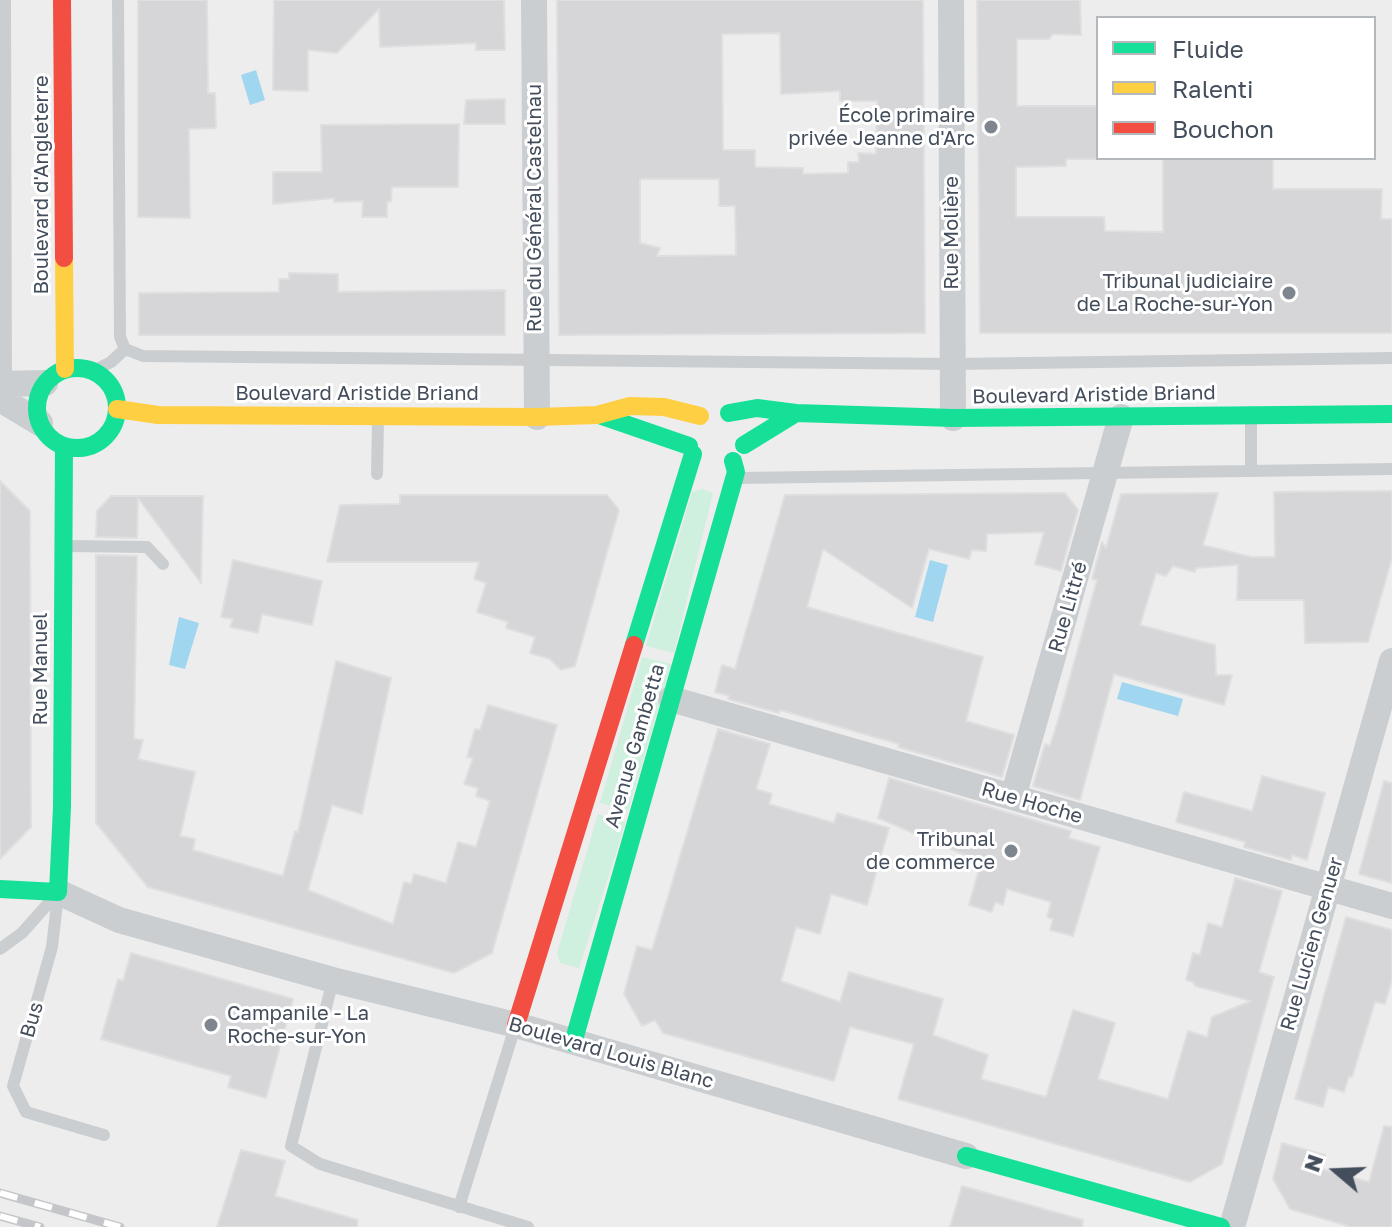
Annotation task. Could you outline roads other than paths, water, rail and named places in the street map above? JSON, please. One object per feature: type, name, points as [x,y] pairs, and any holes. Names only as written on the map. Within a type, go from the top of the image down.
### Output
[{"type":"main road","name":"Boulevard d'Angleterre","points":[[55,376],[62,0]]},
{"type":"main road","points":[[84,368],[93,371],[110,386],[116,397],[115,420],[102,439],[84,447],[64,446],[49,437],[40,423],[37,402],[55,376],[84,368]]},
{"type":"main road","name":"Boulevard Aristide Briand","points":[[117,409],[158,415],[378,417],[597,415],[630,406],[664,407],[700,416],[711,410],[729,413],[757,408],[796,413],[953,418],[1392,414]]},
{"type":"main road","points":[[717,460],[742,426],[729,413]]},
{"type":"main road","points":[[717,460],[796,413]]},
{"type":"main road","name":"Boulevard Aristide Briand","points":[[597,415],[717,460]]},
{"type":"main road","points":[[700,416],[690,429],[717,460]]},
{"type":"main road","name":"Rue Manuel","points":[[58,892],[62,807],[64,446]]},
{"type":"main road","name":"Avenue Gambetta","points":[[573,1043],[671,699],[717,460]]},
{"type":"main road","name":"Avenue Gambetta","points":[[516,1025],[717,460]]},
{"type":"main road","name":"Boulevard Louis Blanc","points":[[0,889],[58,892]]},
{"type":"main road","name":"Boulevard Louis Blanc","points":[[966,1156],[1221,1227]]},
{"type":"street","name":"Rue du Général Castelnau","points":[[534,0],[537,417]]},
{"type":"street","name":"Rue Molière","points":[[951,0],[953,418]]},
{"type":"street","points":[[3,392],[55,376]]},
{"type":"street","points":[[3,392],[40,423]]},
{"type":"street","name":"Rue Littré","points":[[1013,797],[1121,417]]},
{"type":"street","name":"Rue Lucien Genuer","points":[[1232,1227],[1392,661]]},
{"type":"street","name":"Rue Hoche","points":[[671,699],[1392,906]]},
{"type":"street","name":"Boulevard Louis Blanc","points":[[58,892],[119,920],[333,980],[516,1025],[966,1156]]},
{"type":"lane","points":[[3,392],[5,0]]},
{"type":"lane","points":[[118,0],[120,337],[125,349],[143,356],[953,364],[1392,358]]},
{"type":"lane","points":[[93,371],[111,362],[125,349]]},
{"type":"lane","points":[[1251,416],[1251,470]]},
{"type":"lane","points":[[377,474],[378,417]]},
{"type":"lane","points":[[717,460],[1107,472],[1392,469]]},
{"type":"lane","points":[[63,546],[147,547],[163,564]]},
{"type":"lane","points":[[0,949],[22,933],[58,892]]},
{"type":"lane","name":"Bus","points":[[58,892],[52,947],[13,1086],[26,1112],[104,1135]]},
{"type":"lane","points":[[333,980],[291,1146],[320,1164],[528,1227]]},
{"type":"lane","points":[[459,1207],[516,1025]]},
{"type":"water","points":[[256,70],[265,100],[250,105],[241,75]]},
{"type":"water","points":[[930,560],[948,565],[933,622],[915,617]]},
{"type":"water","points":[[179,617],[199,623],[185,669],[169,665]]},
{"type":"water","points":[[1122,682],[1183,699],[1178,716],[1117,699]]},
{"type":"railway","points":[[0,1193],[120,1227]]},
{"type":"railway","points":[[0,1216],[40,1227]]},
{"type":"place","name":"École primaire privée Jeanne d'Arc","points":[[991,127]]},
{"type":"place","name":"Tribunal judiciaire de La Roche-sur-Yon","points":[[1289,293]]},
{"type":"place","name":"Tribunal de commerce","points":[[1011,851]]},
{"type":"place","name":"Campanile - La Roche-sur-Yon","points":[[211,1025]]}]
